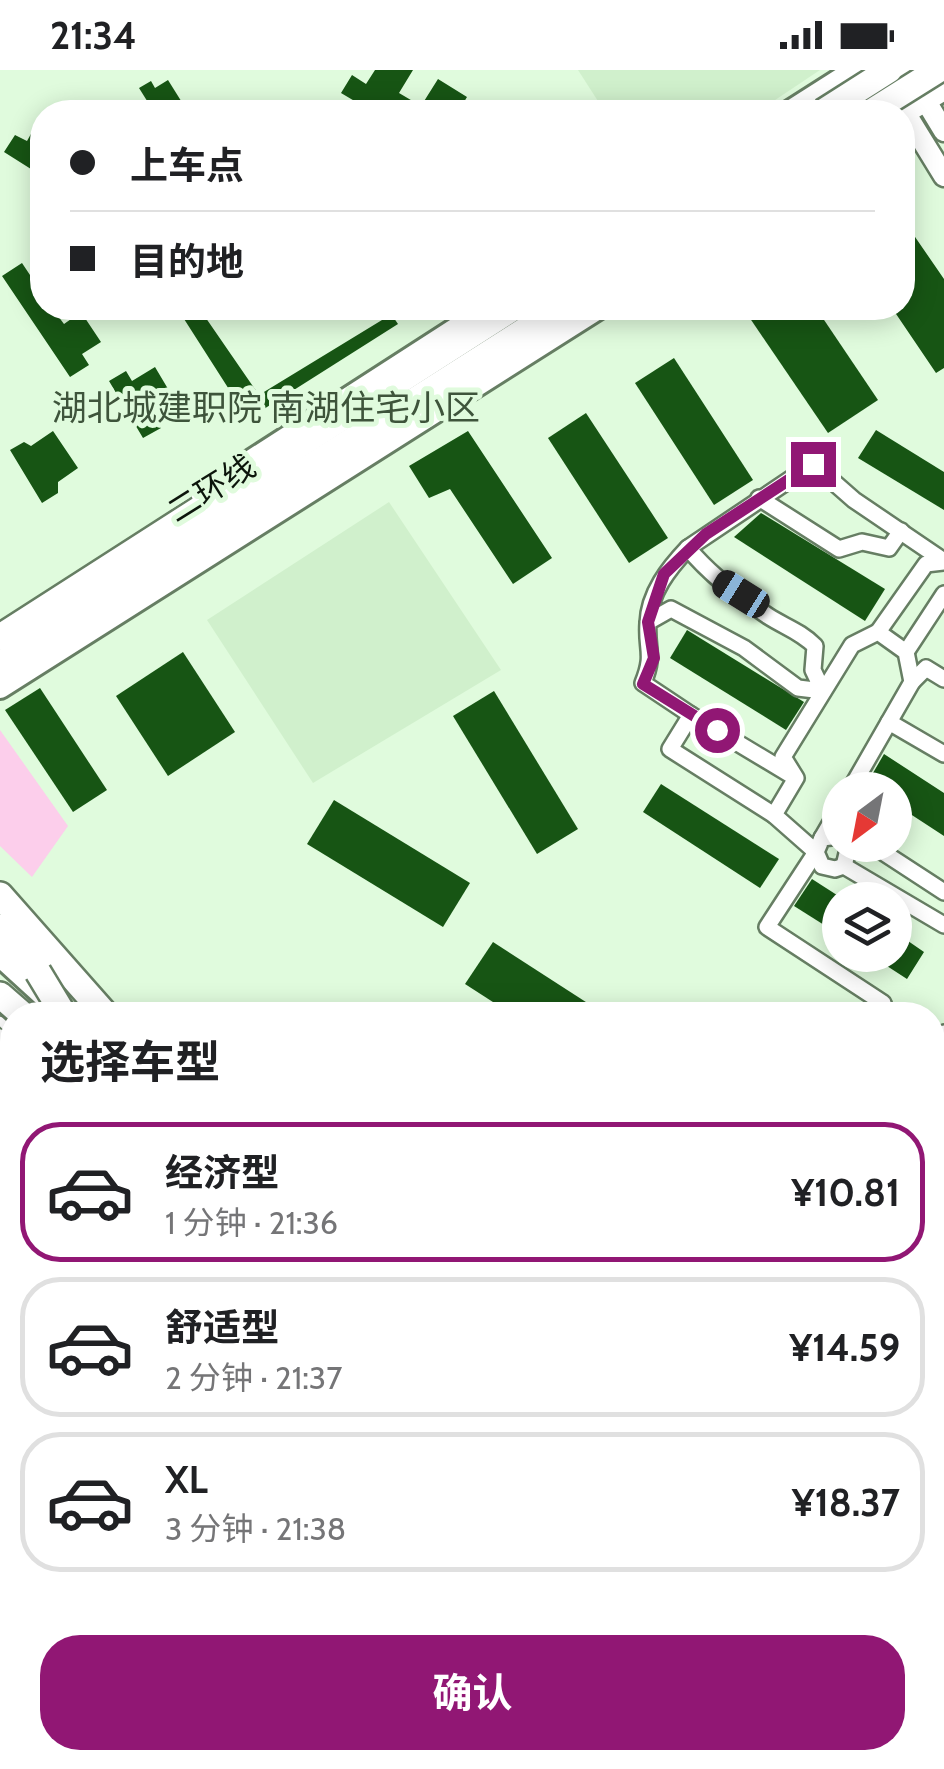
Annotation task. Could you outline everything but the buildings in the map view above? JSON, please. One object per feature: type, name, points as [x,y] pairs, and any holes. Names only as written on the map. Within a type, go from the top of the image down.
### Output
[{"type":"highway","points":[[841,100],[889,70]]},
{"type":"highway","points":[[890,100],[938,70]]},
{"type":"highway","points":[[0,637],[494,320]]},
{"type":"highway","name":"二环线","points":[[0,664],[541,320]]},
{"type":"highway","points":[[0,895],[95,1002]]},
{"type":"highway","points":[[0,927],[38,972],[57,1002]]},
{"type":"main road","points":[[809,100],[856,70]]},
{"type":"main road","points":[[878,70],[896,100]]},
{"type":"main road","points":[[907,70],[935,95],[944,131]]},
{"type":"main road","points":[[915,131],[944,176]]},
{"type":"main road","points":[[0,623],[469,320]]},
{"type":"main road","points":[[0,686],[579,320]]},
{"type":"main road","points":[[0,956],[51,1002]]},
{"type":"street","points":[[796,778],[643,684],[654,658],[648,622],[664,574],[688,548],[813,464],[854,500],[944,562]]},
{"type":"street","points":[[759,498],[839,549],[862,542],[889,548],[901,531]]},
{"type":"street","points":[[688,548],[711,576],[769,617],[800,631],[814,646],[813,670],[823,692]]},
{"type":"street","points":[[796,778],[783,757],[852,645],[878,632],[926,564],[944,562]]},
{"type":"street","points":[[906,652],[944,594]]},
{"type":"street","points":[[648,622],[671,609],[744,648],[798,688],[823,692]]},
{"type":"street","points":[[878,632],[906,652],[912,682]]},
{"type":"street","points":[[860,772],[912,682],[926,668],[944,679]]},
{"type":"street","points":[[691,715],[670,750],[819,845],[822,866],[844,866],[944,925]]},
{"type":"street","points":[[889,722],[944,754]]},
{"type":"street","points":[[774,815],[796,778]]},
{"type":"street","points":[[822,840],[767,927],[881,1002]]},
{"type":"street","points":[[844,866],[845,862]]},
{"type":"street","points":[[898,862],[944,892]]},
{"type":"shaded area","points":[[578,70],[820,70],[775,100],[597,100]]},
{"type":"shaded area","points":[[389,502],[501,670],[313,783],[207,620]]},
{"type":"shaded area","points":[[0,730],[68,826],[32,877],[0,846]]},
{"type":"district","name":"湖北城建职院 南湖住宅小区","points":[[266,407]]},
{"type":"route","points":[[717,730],[643,684],[654,658],[648,622],[664,574],[706,534],[813,464]]}]
